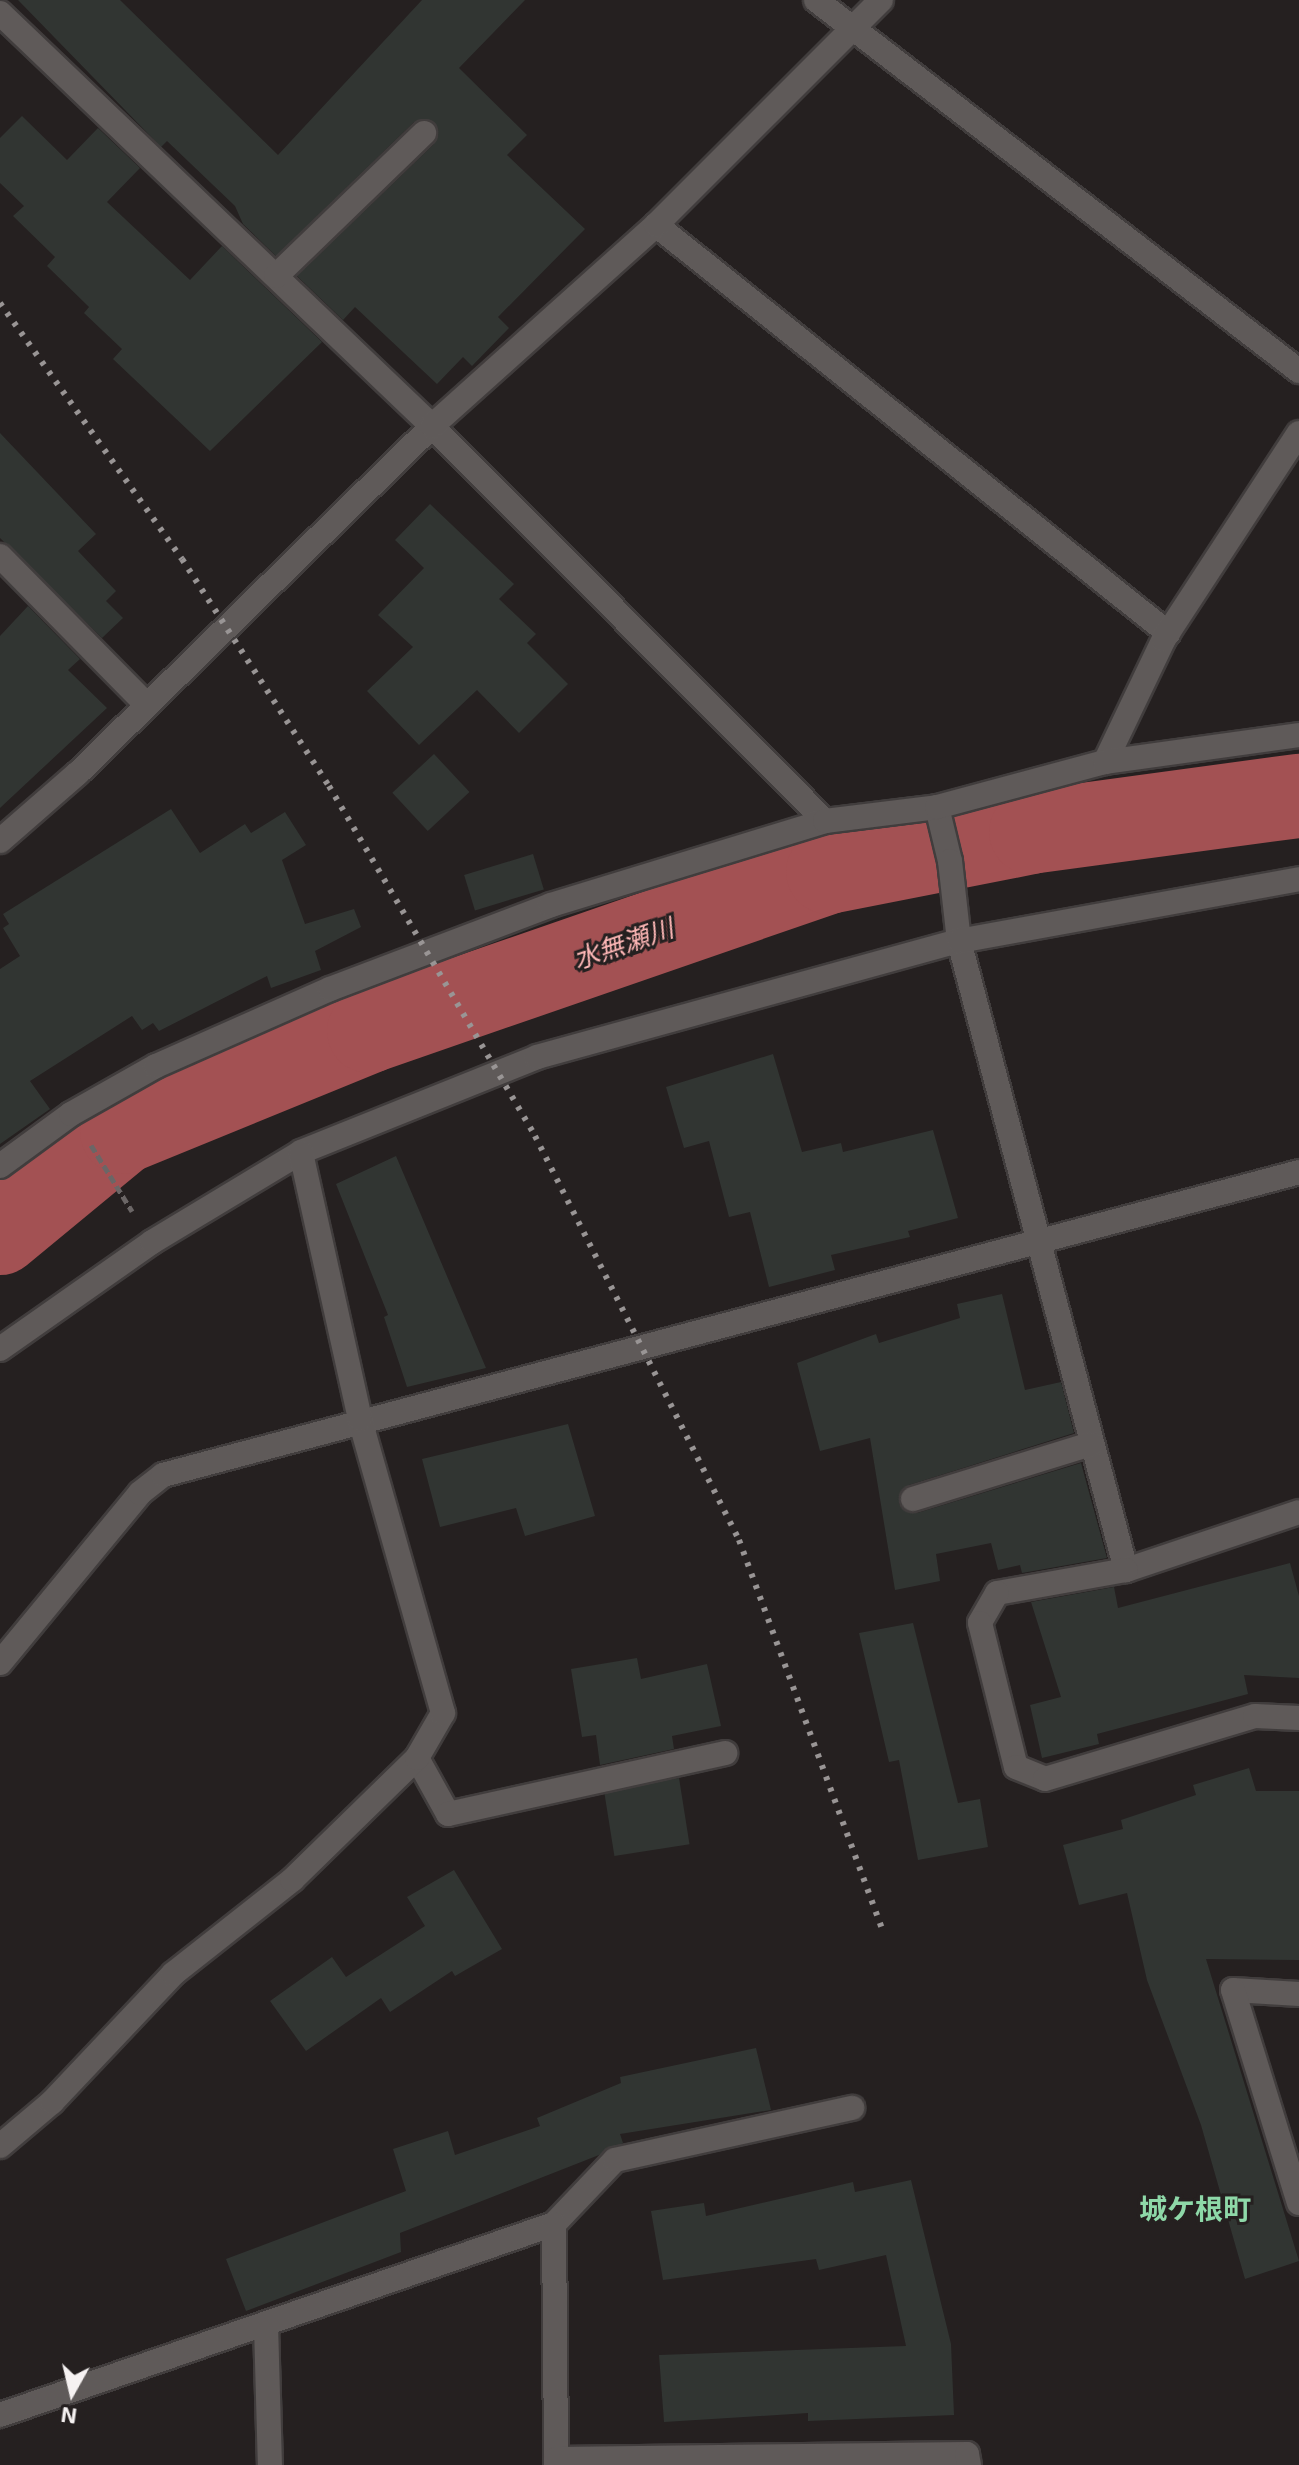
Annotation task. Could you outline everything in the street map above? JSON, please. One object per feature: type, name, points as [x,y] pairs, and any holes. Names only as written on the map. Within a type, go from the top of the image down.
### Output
[{"type":"street","points":[[816,0],[1299,371]]},
{"type":"street","points":[[0,841],[78,773],[145,703],[432,426],[656,225],[850,27],[881,0]]},
{"type":"street","points":[[0,13],[432,426],[825,821]]},
{"type":"street","points":[[276,276],[424,133]]},
{"type":"street","points":[[656,225],[1168,633]]},
{"type":"street","points":[[1105,762],[1168,633],[1299,433]]},
{"type":"street","points":[[0,556],[145,703]]},
{"type":"street","points":[[0,1166],[71,1114],[156,1066],[330,989],[551,905],[825,821],[937,807],[1105,762],[1299,735]]},
{"type":"street","points":[[937,807],[950,861],[959,941],[1036,1247],[1126,1570]]},
{"type":"street","points":[[0,1349],[127,1259],[301,1152],[537,1057],[959,941],[1299,879]]},
{"type":"street","points":[[0,2146],[52,2102],[173,1974],[292,1880],[417,1758],[443,1713],[360,1419],[301,1152]]},
{"type":"street","points":[[0,1663],[140,1493],[163,1475],[360,1419],[1036,1247],[1299,1172]]},
{"type":"street","points":[[913,1499],[1091,1444]]},
{"type":"street","points":[[1299,1512],[1126,1570],[997,1593],[980,1623],[1016,1767],[1045,1779],[1255,1716],[1299,1718]]},
{"type":"street","points":[[417,1758],[448,1814],[725,1753]]},
{"type":"street","points":[[1299,1994],[1233,1990],[1299,2203]]},
{"type":"street","points":[[0,2415],[554,2224],[615,2160],[852,2108]]},
{"type":"street","points":[[554,2224],[556,2462],[967,2454],[969,2465]]},
{"type":"street","points":[[266,2325],[270,2465]]},
{"type":"path","points":[[88,1141],[138,1220]]},
{"type":"building","points":[[18,0],[120,0],[278,155],[422,0],[525,0],[459,68],[527,135],[507,155],[585,229],[498,317],[509,328],[472,366],[463,357],[437,384],[355,307],[343,320],[297,276],[434,144],[434,122],[414,122],[276,256],[243,224],[235,206],[167,141],[161,147]]},
{"type":"building","points":[[22,116],[67,160],[98,128],[140,168],[107,202],[190,280],[222,246],[322,342],[210,451],[113,359],[122,349],[84,313],[89,307],[47,266],[55,257],[13,216],[24,206],[0,183],[0,138]]},
{"type":"building","points":[[0,433],[96,534],[78,551],[116,591],[106,601],[123,618],[102,638],[0,538]]},
{"type":"building","points":[[430,504],[514,584],[499,599],[536,634],[527,643],[568,684],[519,733],[477,690],[419,745],[367,691],[413,647],[378,615],[424,568],[395,540]]},
{"type":"building","points":[[28,606],[80,659],[68,670],[107,708],[0,808],[0,636]]},
{"type":"building","points":[[434,754],[469,792],[428,831],[392,793]]},
{"type":"building","points":[[171,809],[200,853],[245,824],[251,833],[285,812],[306,845],[282,860],[305,924],[354,909],[361,927],[315,951],[321,970],[271,988],[267,976],[159,1031],[153,1023],[142,1030],[132,1016],[30,1081],[50,1109],[0,1144],[0,969],[20,956],[3,928],[9,924],[3,914]]},
{"type":"building","points":[[533,854],[544,889],[475,910],[464,875]]},
{"type":"building","points":[[773,1054],[802,1152],[841,1143],[843,1152],[933,1130],[958,1218],[908,1231],[910,1237],[831,1255],[835,1270],[769,1287],[750,1212],[729,1217],[709,1141],[684,1148],[666,1087]]},
{"type":"building","points":[[396,1156],[486,1368],[407,1387],[384,1317],[388,1315],[336,1184]]},
{"type":"building","points":[[1002,1294],[1025,1390],[1061,1382],[1074,1433],[909,1485],[899,1504],[917,1513],[1081,1463],[1107,1558],[1022,1573],[1020,1565],[998,1570],[991,1543],[936,1554],[940,1581],[895,1590],[870,1438],[820,1451],[797,1363],[876,1334],[879,1343],[960,1318],[957,1304]]},
{"type":"building","points":[[568,1424],[595,1516],[525,1536],[516,1508],[440,1527],[422,1459]]},
{"type":"building","points":[[1290,1563],[1299,1596],[1299,1678],[1244,1675],[1248,1694],[1097,1734],[1099,1744],[1042,1758],[1030,1705],[1061,1697],[1031,1602],[1114,1587],[1118,1608]]},
{"type":"building","points":[[913,1623],[958,1803],[980,1799],[988,1847],[918,1860],[899,1760],[889,1762],[859,1633]]},
{"type":"building","points":[[637,1658],[641,1679],[707,1664],[721,1726],[672,1736],[674,1749],[600,1765],[596,1735],[582,1737],[571,1669]]},
{"type":"building","points":[[1249,1768],[1256,1791],[1299,1791],[1299,1960],[1206,1959],[1299,2261],[1245,2279],[1201,2125],[1147,1980],[1127,1893],[1079,1905],[1063,1845],[1123,1829],[1121,1820],[1196,1795],[1193,1785]]},
{"type":"building","points":[[679,1778],[689,1844],[614,1856],[604,1790]]},
{"type":"building","points":[[454,1870],[502,1949],[455,1976],[452,1971],[390,2012],[381,1998],[306,2051],[270,2001],[332,1957],[346,1977],[425,1926],[407,1897]]},
{"type":"building","points":[[756,2048],[771,2110],[620,2134],[623,2143],[599,2155],[400,2233],[401,2252],[246,2311],[226,2259],[406,2191],[393,2149],[448,2131],[455,2155],[540,2126],[537,2118],[621,2083],[620,2077]]},
{"type":"building","points":[[911,2180],[951,2344],[954,2415],[808,2421],[808,2413],[664,2422],[659,2355],[906,2346],[886,2255],[819,2270],[816,2259],[663,2280],[651,2211],[704,2203],[706,2216],[853,2182],[855,2192]]},
{"type":"waterway","name":"水無瀬川","points":[[0,1233],[122,1132],[369,1031],[828,872],[1031,832],[1299,796]]},
{"type":"railway","points":[[0,303],[182,559],[329,786],[535,1136],[739,1540],[883,1931]]},
{"type":"district","name":"城ケ根町","points":[[1195,2208]]}]
